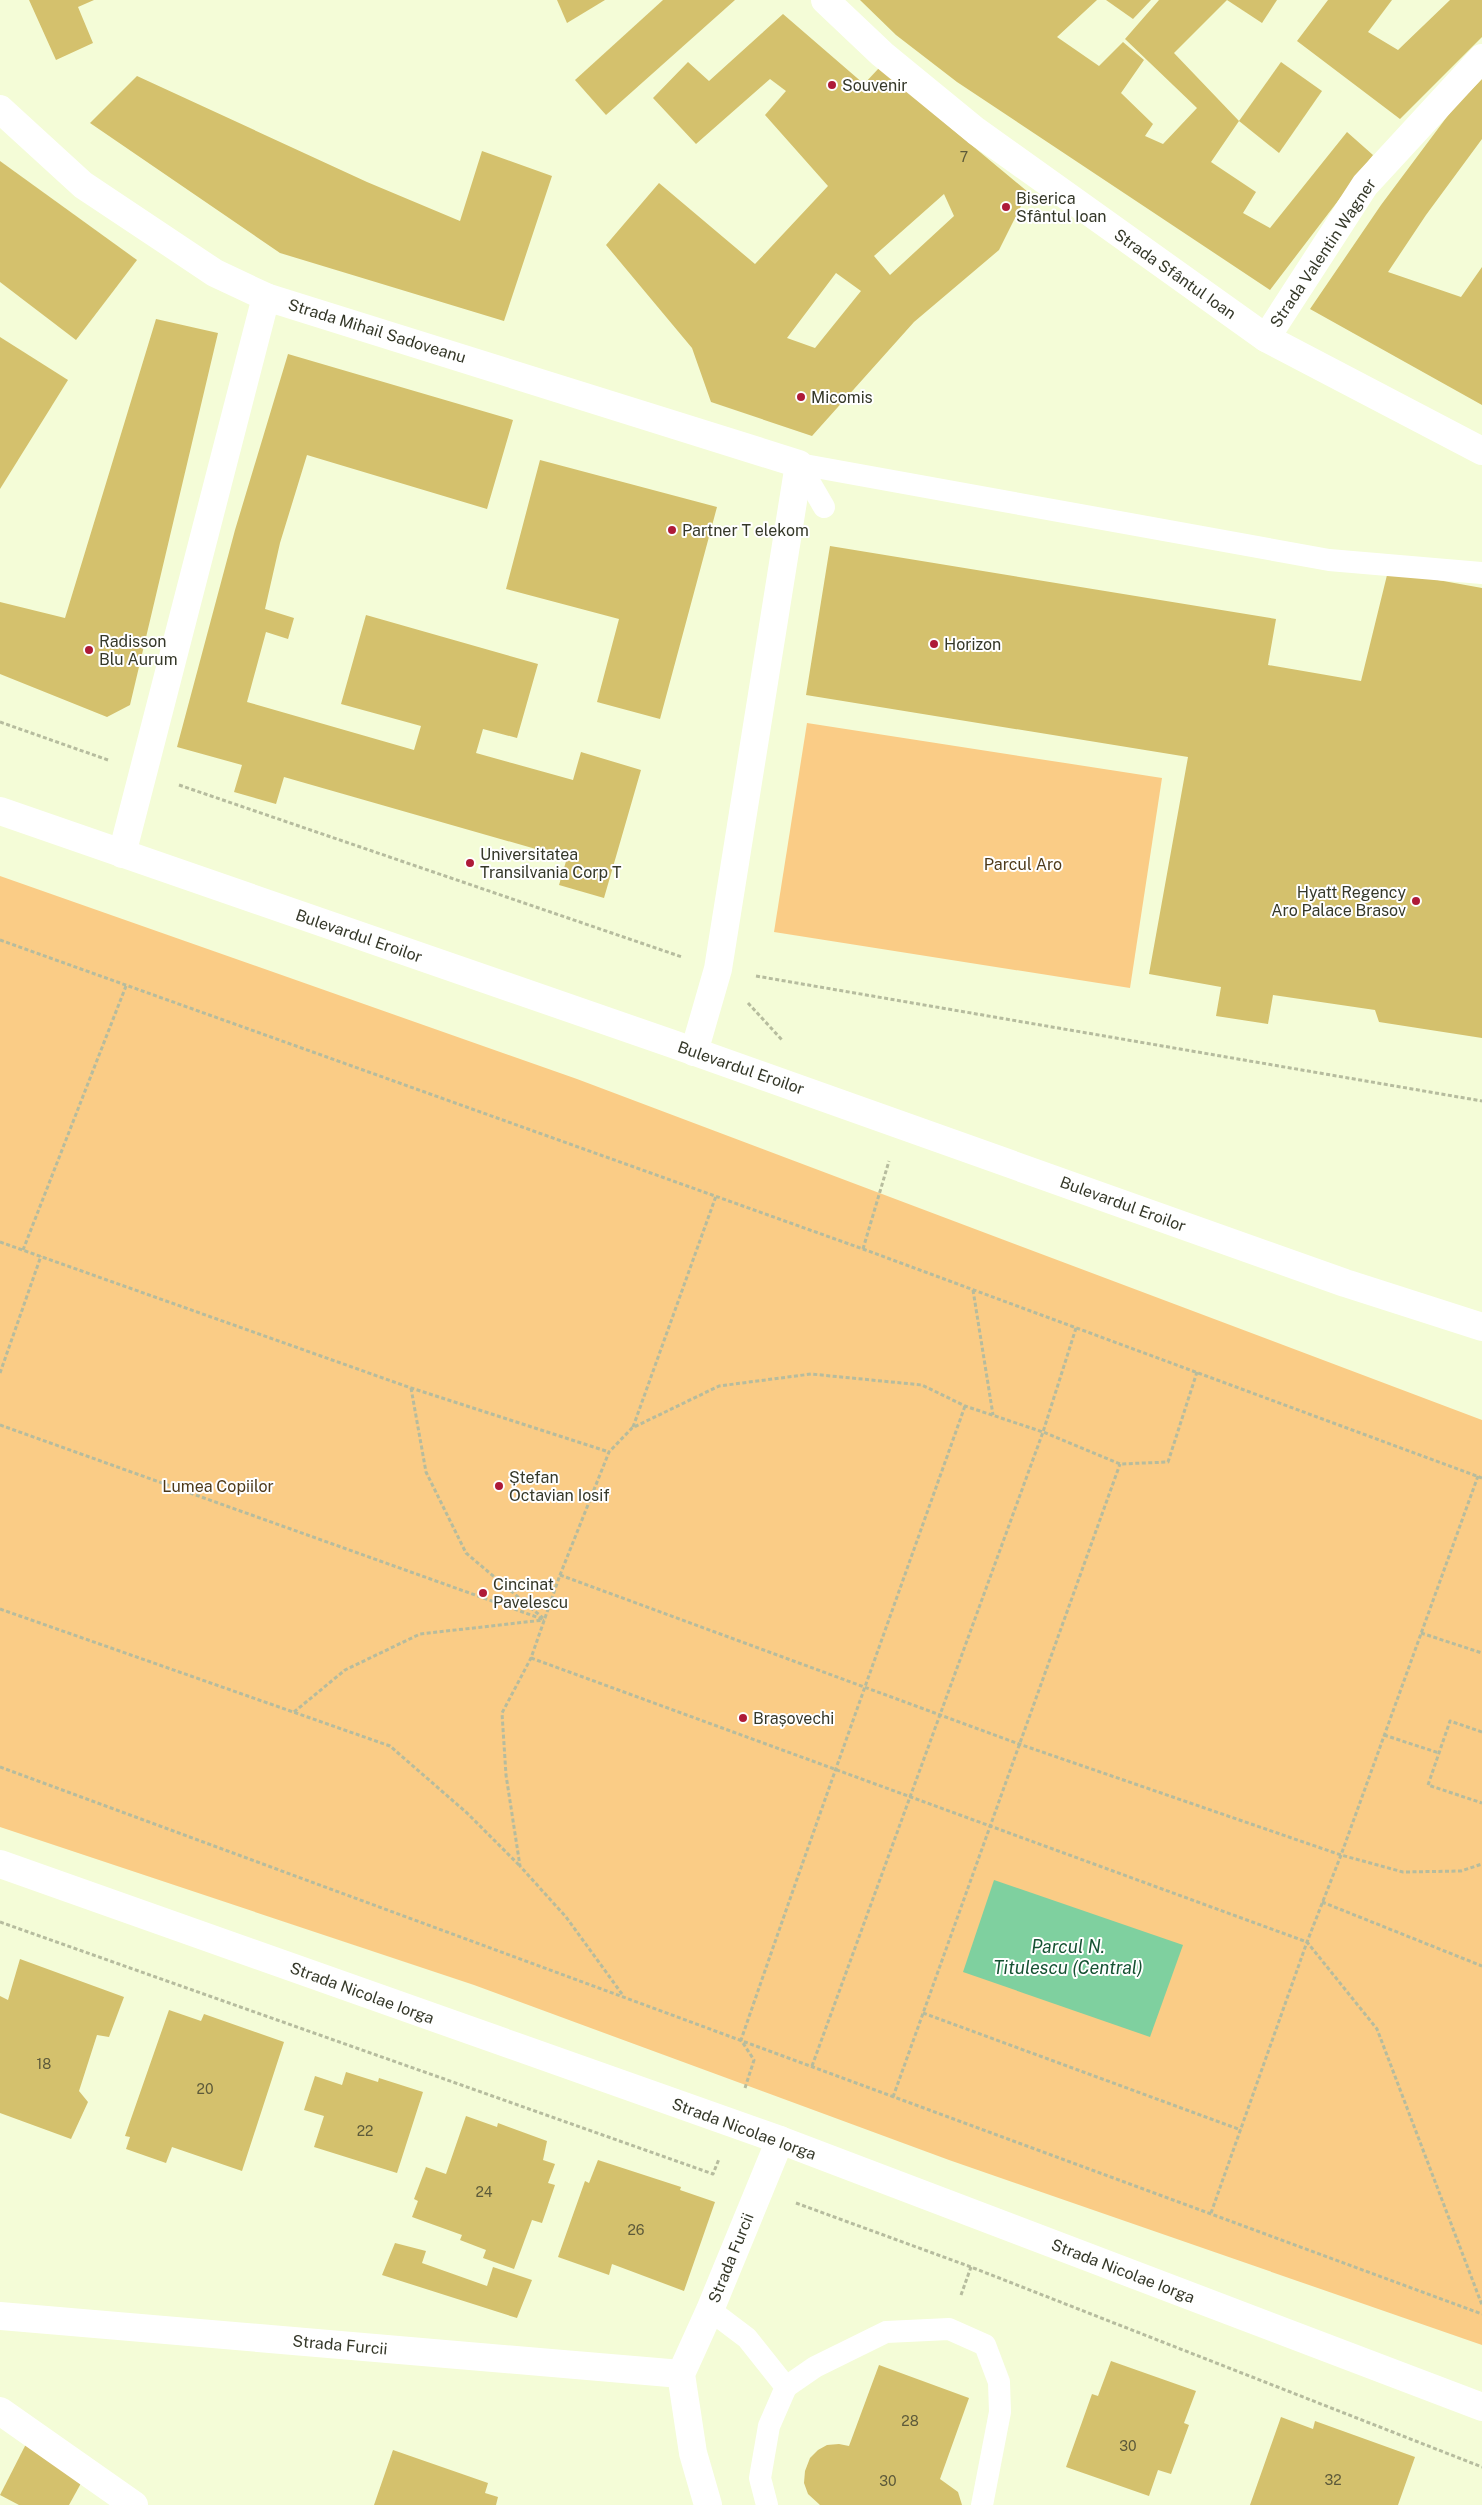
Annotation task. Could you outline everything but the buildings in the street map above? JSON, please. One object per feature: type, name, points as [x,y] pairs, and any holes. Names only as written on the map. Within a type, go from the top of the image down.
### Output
[{"type":"street","name":"Strada Sfântul Ioan","points":[[825,0],[882,54],[976,131],[1266,338],[1482,451]]},
{"type":"street","name":"Strada Valentin Wagner","points":[[1266,338],[1364,185],[1482,58]]},
{"type":"street","name":"Strada Mihail Sadoveanu","points":[[0,109],[83,185],[215,273],[266,297],[799,464]]},
{"type":"street","points":[[122,854],[266,297]]},
{"type":"street","points":[[694,1052],[718,969],[799,464]]},
{"type":"street","name":"Bulevardul Eroilor","points":[[0,811],[900,1124],[1345,1283],[1482,1327]]},
{"type":"street","name":"Strada Nicolae Iorga","points":[[0,1864],[780,2140],[1482,2407]]},
{"type":"street","name":"Strada Furcii","points":[[0,2316],[681,2374],[710,2310],[780,2140]]},
{"type":"street","points":[[681,2374],[693,2453],[708,2505]]},
{"type":"street","points":[[0,2412],[134,2505]]},
{"type":"lane","points":[[799,464],[824,507]]},
{"type":"lane","points":[[799,464],[1329,560],[1482,573]]},
{"type":"lane","points":[[710,2310],[747,2338],[786,2387]]},
{"type":"lane","points":[[767,2505],[760,2478],[769,2426],[786,2387],[814,2367],[886,2332],[948,2330],[985,2345],[999,2382],[1000,2412],[982,2505]]},
{"type":"path","points":[[0,940],[863,1249],[1480,1477],[1421,1633],[1341,1855],[1307,1942],[1210,2214]]},
{"type":"path","points":[[23,1250],[126,986]]},
{"type":"path","points":[[863,1249],[900,1124]]},
{"type":"path","points":[[632,1428],[716,1196]]},
{"type":"path","points":[[0,1242],[411,1388],[609,1452]]},
{"type":"path","points":[[0,1373],[41,1256]]},
{"type":"path","points":[[973,1289],[993,1415]]},
{"type":"path","points":[[812,2066],[1043,1432],[1076,1328]]},
{"type":"path","points":[[520,1866],[506,1775],[502,1713],[531,1658],[560,1575],[609,1452],[632,1428],[719,1386],[811,1374],[922,1385],[965,1406],[1043,1432],[1120,1464],[1168,1462],[1197,1372]]},
{"type":"path","points":[[411,1388],[426,1472],[466,1553],[545,1620]]},
{"type":"path","points":[[713,2174],[754,2060],[742,2040],[834,1769],[866,1688],[965,1406]]},
{"type":"path","points":[[0,1426],[545,1620]]},
{"type":"path","points":[[893,2097],[1120,1464]]},
{"type":"path","points":[[560,1575],[1019,1744],[1341,1855],[1402,1872],[1461,1871],[1482,1864]]},
{"type":"path","points":[[0,1609],[390,1746],[467,1813],[520,1866],[566,1917],[622,1995]]},
{"type":"path","points":[[294,1712],[345,1670],[420,1634],[545,1620]]},
{"type":"path","points":[[1421,1633],[1482,1653]]},
{"type":"path","points":[[531,1658],[1307,1942],[1376,2029],[1482,2305]]},
{"type":"path","points":[[1482,1732],[1450,1721],[1428,1785],[1482,1803]]},
{"type":"path","points":[[1384,1736],[1439,1753]]},
{"type":"path","points":[[0,1767],[1482,2314]]},
{"type":"path","points":[[1322,1902],[1482,1966]]},
{"type":"path","points":[[0,1922],[759,2190],[971,2267],[1482,2467]]},
{"type":"path","points":[[923,2014],[1241,2130]]},
{"type":"green space","name":"Parcul Aro","points":[[807,723],[1162,778],[1130,988],[774,932]]},
{"type":"green space","name":"Lumea Copiilor","points":[[0,876],[577,1079],[1482,1420],[1482,2345],[949,2160],[474,1985],[0,1827]]},
{"type":"water","name":"Parcul N. Titulescu (Central)","points":[[994,1880],[1183,1945],[1150,2037],[963,1972]]},
{"type":"place","name":"Souvenir","points":[[832,85]]},
{"type":"place","name":"Biserica Sfântul Ioan","points":[[1006,207]]},
{"type":"place","name":"Micomis","points":[[801,397]]},
{"type":"place","name":"Partner T elekom","points":[[672,530]]},
{"type":"place","name":"Horizon","points":[[934,644]]},
{"type":"place","name":"Radisson Blu Aurum","points":[[89,650]]},
{"type":"place","name":"Universitatea Transilvania Corp T","points":[[470,863]]},
{"type":"place","name":"Hyatt Regency Aro Palace Brasov","points":[[1416,901]]},
{"type":"place","name":"Ștefan Octavian Iosif","points":[[499,1486]]},
{"type":"place","name":"Cincinat Pavelescu","points":[[483,1593]]},
{"type":"place","name":"Brașovechi","points":[[743,1718]]}]
